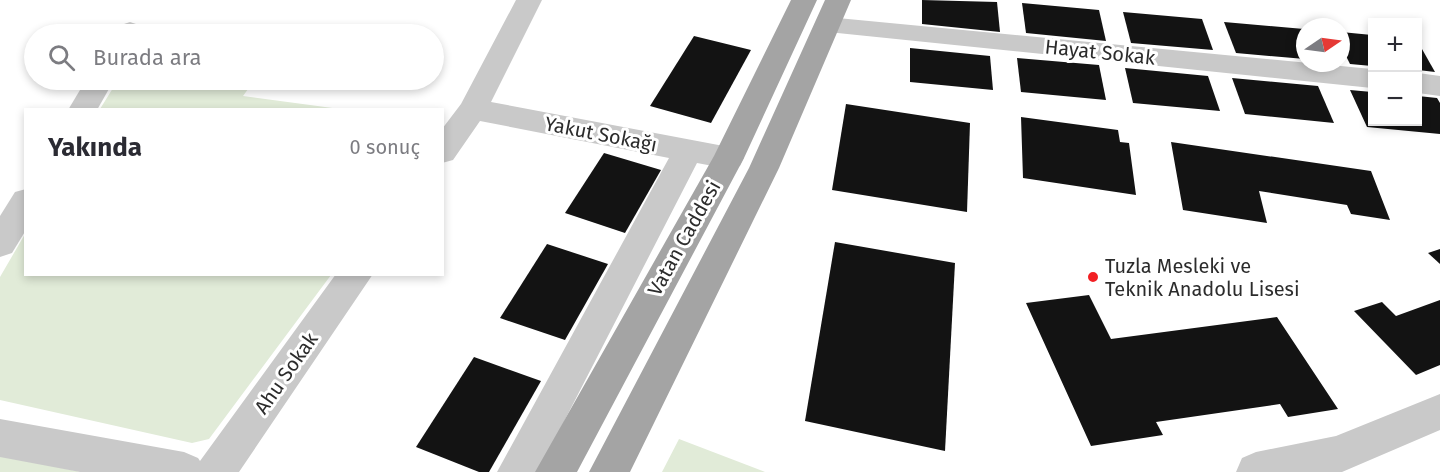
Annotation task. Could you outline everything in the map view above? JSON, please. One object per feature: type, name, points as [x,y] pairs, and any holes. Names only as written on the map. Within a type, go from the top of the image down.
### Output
[{"type":"main road","name":"Vatan Caddesi","points":[[555,472],[729,158],[804,0]]},
{"type":"main road","name":"Vatan Caddesi","points":[[609,472],[764,168],[832,12]]},
{"type":"street","points":[[444,149],[473,109],[529,0]]},
{"type":"street","name":"Hayat Sokak","points":[[832,12],[1368,79]]},
{"type":"street","points":[[1422,84],[1440,86]]},
{"type":"street","points":[[83,108],[94,90]]},
{"type":"street","name":"Yakut Sokağı","points":[[473,109],[729,158]]},
{"type":"street","points":[[517,472],[688,150]]},
{"type":"street","points":[[0,244],[24,204]]},
{"type":"street","name":"Ahu Sokak","points":[[215,472],[355,276]]},
{"type":"street","points":[[1256,472],[1336,455],[1440,412]]},
{"type":"street","points":[[0,438],[184,472]]},
{"type":"green space","points":[[112,90],[247,90],[243,96],[333,108],[101,108]]},
{"type":"green space","points":[[24,236],[24,276],[330,276],[209,439],[192,443],[0,400],[0,277]]},
{"type":"green space","points":[[679,439],[765,472],[662,472]]},
{"type":"green space","points":[[0,455],[81,472],[0,472]]},
{"type":"building","points":[[922,0],[997,2],[1000,32],[922,24]]},
{"type":"building","points":[[1022,3],[1099,10],[1106,41],[1026,33]]},
{"type":"building","points":[[1123,12],[1202,19],[1213,50],[1131,43]]},
{"type":"building","points":[[1224,22],[1296,28],[1296,58],[1236,53]]},
{"type":"building","points":[[1350,33],[1368,35],[1368,66],[1350,64]]},
{"type":"building","points":[[694,36],[751,50],[711,123],[650,106]]},
{"type":"building","points":[[910,48],[990,56],[993,90],[910,82]]},
{"type":"building","points":[[1422,49],[1435,72],[1422,70]]},
{"type":"building","points":[[1017,58],[1099,65],[1106,100],[1021,92]]},
{"type":"building","points":[[1125,68],[1208,76],[1220,111],[1133,103]]},
{"type":"building","points":[[1232,78],[1318,86],[1334,123],[1245,114]]},
{"type":"building","points":[[1350,90],[1368,92],[1368,126],[1422,126],[1422,96],[1437,98],[1440,103],[1440,134],[1367,127]]},
{"type":"building","points":[[846,104],[970,123],[967,212],[832,190]]},
{"type":"building","points":[[1021,117],[1118,130],[1120,142],[1129,143],[1136,195],[1023,178]]},
{"type":"building","points":[[1171,142],[1371,171],[1390,220],[1351,214],[1347,205],[1259,191],[1267,223],[1183,210]]},
{"type":"building","points":[[604,153],[661,170],[625,233],[565,213]]},
{"type":"building","points":[[835,242],[955,263],[945,451],[805,421]]},
{"type":"building","points":[[547,244],[608,264],[565,340],[500,318]]},
{"type":"building","points":[[1440,249],[1440,264],[1428,253]]},
{"type":"building","points":[[1089,295],[1111,339],[1277,317],[1338,409],[1288,417],[1280,404],[1156,422],[1163,435],[1091,446],[1026,303]]},
{"type":"building","points":[[1440,300],[1440,365],[1416,375],[1354,311],[1382,302],[1396,316]]},
{"type":"building","points":[[474,357],[541,381],[489,472],[479,472],[416,447]]},
{"type":"place","name":"Tuzla Mesleki ve Teknik Anadolu Lisesi","points":[[1093,277]]}]
